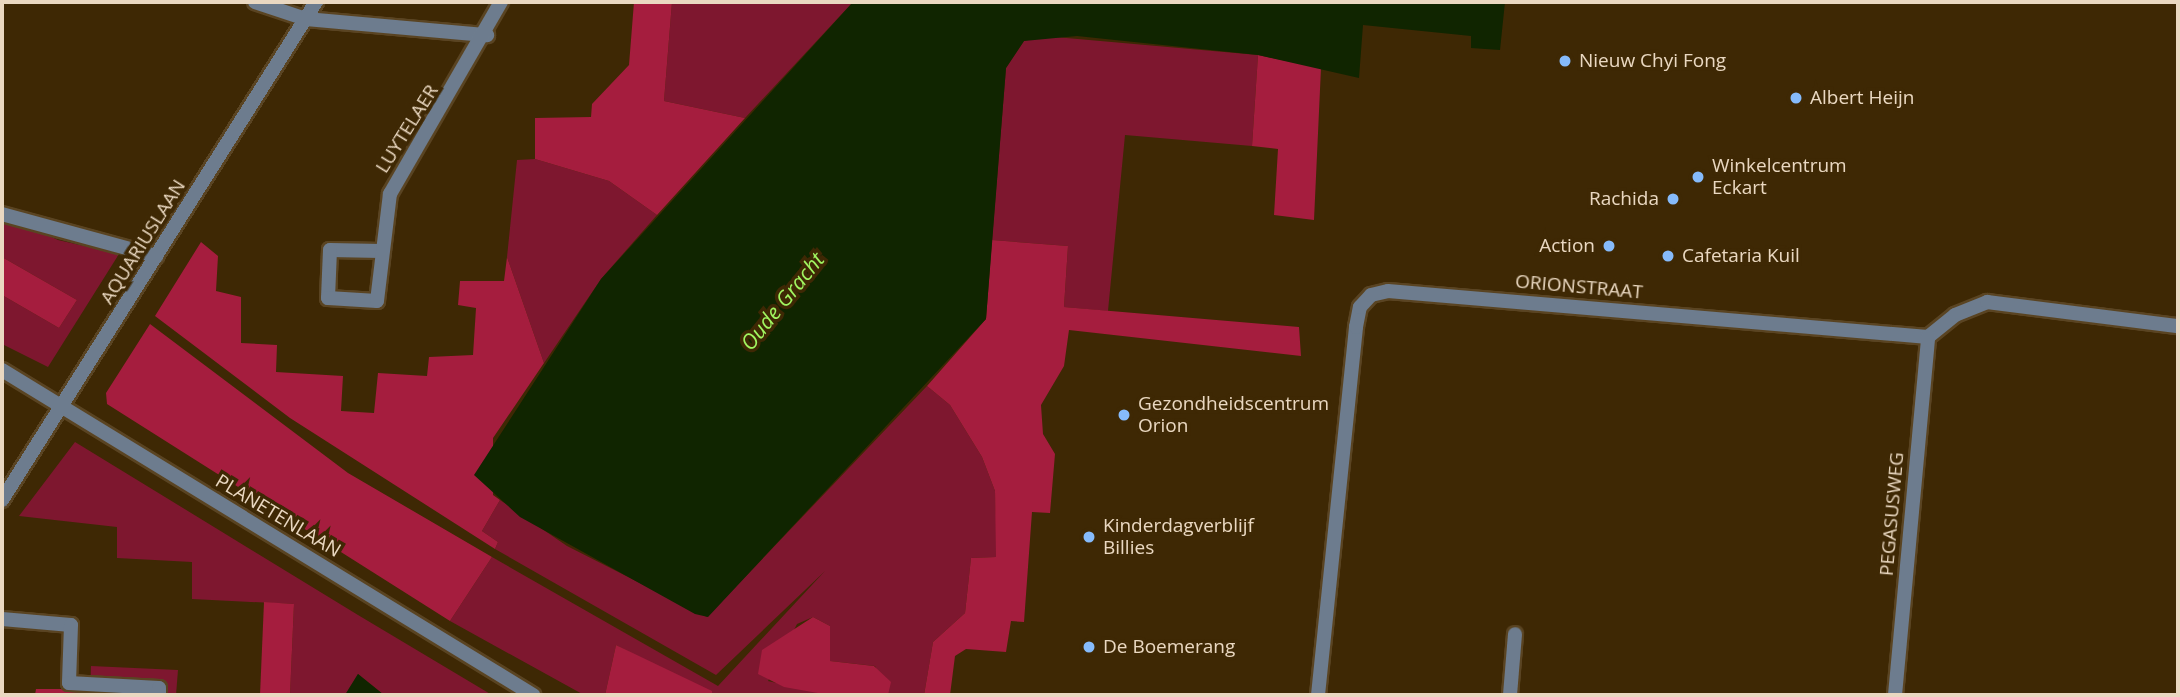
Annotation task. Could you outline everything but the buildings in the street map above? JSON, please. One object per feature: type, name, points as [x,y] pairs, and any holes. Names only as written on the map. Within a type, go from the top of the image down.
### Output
[{"type":"street","points":[[255,2],[306,19],[487,35]]},
{"type":"street","name":"AQUARIUSLAAN","points":[[2,500],[65,409],[156,256],[316,2]]},
{"type":"street","name":"LUYTELAER","points":[[381,251],[330,250],[328,298],[377,300],[390,194],[487,35],[501,2]]},
{"type":"street","points":[[2,215],[156,256]]},
{"type":"street","name":"ORIONSTRAAT","points":[[1318,695],[1356,327],[1360,307],[1371,295],[1388,290],[1928,337]]},
{"type":"street","points":[[1928,337],[1955,315],[1987,302],[2178,326]]},
{"type":"street","name":"PEGASUSWEG","points":[[1895,695],[1928,337]]},
{"type":"street","name":"PLANETENLAAN","points":[[2,370],[533,695]]},
{"type":"street","points":[[2,619],[71,625],[69,683],[159,688],[159,695]]},
{"type":"street","points":[[1510,695],[1515,634]]},
{"type":"shaded area","points":[[634,2],[672,2],[664,101],[745,118],[657,215],[609,181],[535,159],[535,118],[591,117],[592,104],[629,65]]},
{"type":"shaded area","points":[[672,2],[853,2],[745,118],[664,101]]},
{"type":"shaded area","points":[[1044,36],[1258,55],[1252,146],[1125,135],[1108,311],[1064,307],[1068,246],[992,240],[1006,68],[1024,41]]},
{"type":"shaded area","points":[[1258,55],[1321,68],[1314,220],[1274,215],[1278,149],[1252,146]]},
{"type":"shaded area","points":[[535,159],[609,181],[657,215],[601,279],[544,363],[507,257],[517,160]]},
{"type":"shaded area","points":[[2,214],[58,240],[119,254],[48,367],[2,344],[2,295],[59,328],[77,300],[2,257]]},
{"type":"shaded area","points":[[992,240],[1068,246],[1064,307],[1299,327],[1301,356],[1069,330],[1064,366],[1041,405],[1043,434],[1055,454],[1050,513],[1032,512],[1024,622],[1011,621],[1006,652],[966,649],[955,656],[950,695],[924,695],[933,642],[965,613],[971,558],[996,557],[995,491],[982,457],[950,405],[927,386],[986,319]]},
{"type":"shaded area","points":[[201,242],[218,256],[216,291],[241,297],[241,343],[277,345],[276,372],[343,376],[341,411],[374,413],[378,373],[427,376],[429,357],[473,355],[476,308],[458,305],[460,281],[504,281],[507,257],[544,363],[493,438],[493,495],[500,500],[482,531],[498,542],[495,549],[290,418],[155,316]]},
{"type":"shaded area","points":[[2,257],[77,300],[59,328],[2,295]]},
{"type":"shaded area","points":[[150,324],[348,473],[492,557],[450,621],[107,404],[106,393]]},
{"type":"shaded area","points":[[927,386],[950,405],[982,457],[995,491],[997,541],[996,557],[971,558],[965,613],[933,642],[924,695],[888,695],[875,666],[830,661],[830,626],[813,617],[797,624],[768,681],[829,695],[712,695],[616,645],[605,695],[584,695],[450,621],[492,557],[718,686],[825,571],[716,675],[495,549],[498,542],[482,531],[500,500],[567,546],[707,617]]},
{"type":"shaded area","points":[[75,442],[492,695],[384,695],[358,674],[345,695],[290,695],[294,604],[192,599],[192,562],[117,558],[117,527],[19,516]]},
{"type":"shaded area","points":[[264,602],[294,604],[290,695],[260,695]]},
{"type":"shaded area","points":[[813,617],[830,626],[830,661],[874,666],[891,682],[888,695],[829,695],[784,687],[758,674],[762,650]]},
{"type":"shaded area","points":[[616,645],[712,691],[712,695],[605,695]]},
{"type":"shaded area","points":[[91,666],[178,670],[176,695],[90,695]]},
{"type":"shaded area","points":[[36,689],[90,689],[90,695],[35,695]]},
{"type":"water","name":"Oude Gracht","points":[[853,2],[1505,2],[1500,50],[1471,48],[1471,36],[1363,25],[1359,78],[1258,55],[1077,36],[1024,41],[1006,68],[986,319],[708,617],[695,614],[520,517],[474,475],[601,279]]},
{"type":"water","points":[[358,674],[384,695],[345,695]]},
{"type":"place","name":"Nieuw Chyi Fong","points":[[1565,61]]},
{"type":"place","name":"Albert Heijn","points":[[1796,98]]},
{"type":"place","name":"Winkelcentrum Eckart","points":[[1698,177]]},
{"type":"place","name":"Rachida","points":[[1673,199]]},
{"type":"place","name":"Action","points":[[1609,246]]},
{"type":"place","name":"Cafetaria Kuil","points":[[1668,256]]},
{"type":"place","name":"Gezondheidscentrum Orion","points":[[1124,415]]},
{"type":"place","name":"Kinderdagverblijf Billies","points":[[1089,537]]},
{"type":"place","name":"De Boemerang","points":[[1089,647]]}]
